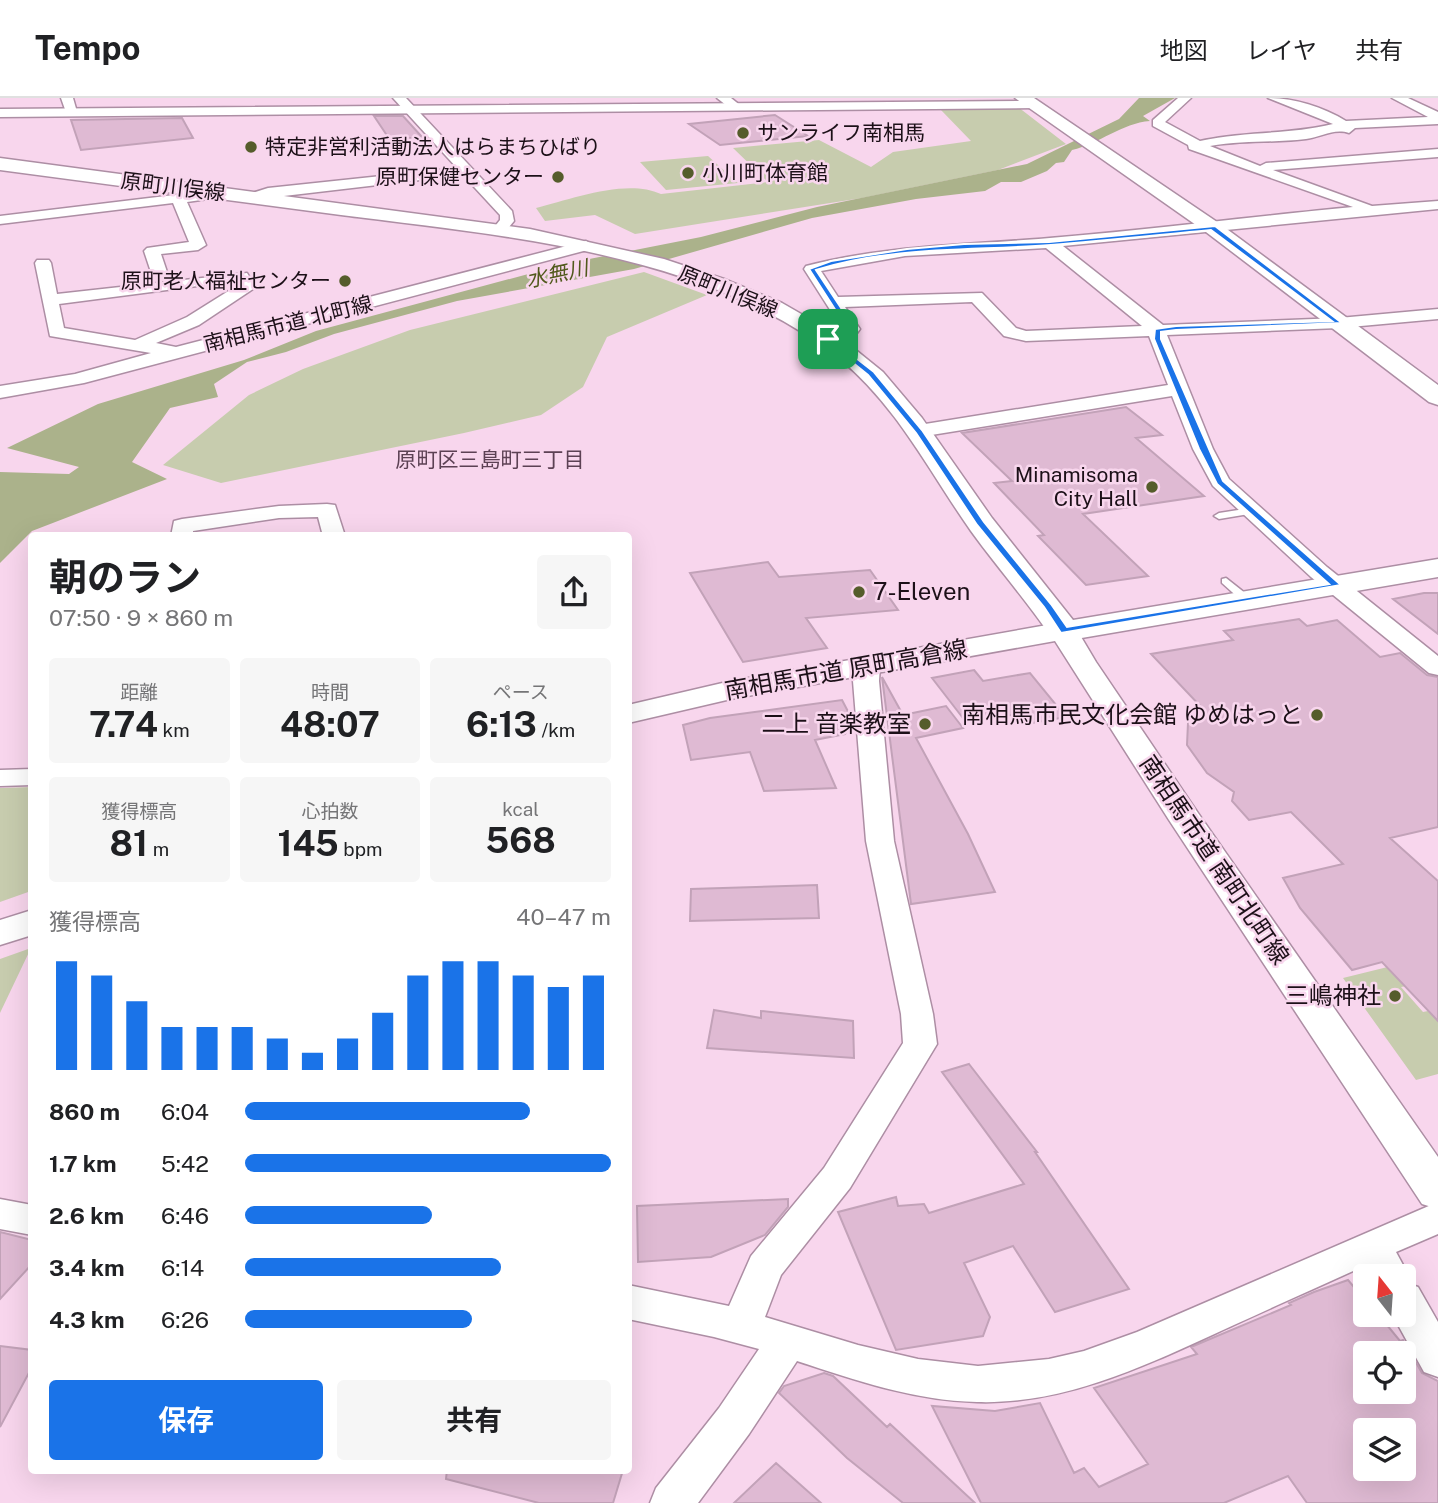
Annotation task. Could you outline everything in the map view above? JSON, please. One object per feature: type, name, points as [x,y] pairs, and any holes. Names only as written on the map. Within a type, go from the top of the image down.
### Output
[{"type":"main road","points":[[1027,102],[1213,228],[1438,397]]},
{"type":"main road","name":"原町川俣線","points":[[0,164],[499,230],[642,259],[696,277],[764,305],[828,339],[871,374],[919,431],[981,523],[1048,606],[1064,631]]},
{"type":"main road","points":[[1064,631],[1236,590],[1336,585],[1438,568]]},
{"type":"street","points":[[1185,98],[1157,123],[1194,146],[1376,210]]},
{"type":"street","points":[[1274,98],[1346,125],[1402,156]]},
{"type":"street","points":[[1398,98],[1438,118]]},
{"type":"street","points":[[0,113],[69,105],[1027,102]]},
{"type":"street","points":[[404,104],[508,214],[507,221],[499,230]]},
{"type":"street","points":[[1194,146],[1231,138],[1306,135],[1346,125],[1438,118]]},
{"type":"street","points":[[1256,168],[1438,153]]},
{"type":"street","points":[[254,197],[268,192],[465,171]]},
{"type":"street","points":[[0,220],[224,193]]},
{"type":"street","points":[[159,272],[152,251],[198,245],[178,200]]},
{"type":"street","points":[[828,339],[851,329],[812,269],[831,263],[907,251],[1049,243],[1213,228],[1311,215],[1438,205]]},
{"type":"street","points":[[1414,206],[1438,218]]},
{"type":"street","points":[[1049,243],[1158,330]]},
{"type":"street","name":"南相馬市道 北町線","points":[[43,263],[57,332],[176,352],[591,247]]},
{"type":"street","points":[[50,300],[240,276],[247,286],[193,321],[138,345]]},
{"type":"street","points":[[833,302],[976,297],[1010,332],[1026,336],[1339,323],[1438,314]]},
{"type":"street","points":[[1158,330],[1158,339],[1203,449],[1220,482],[1336,585],[1438,668]]},
{"type":"street","points":[[0,392],[91,374],[176,352]]},
{"type":"street","points":[[0,374],[62,370],[91,374]]},
{"type":"street","points":[[919,431],[1180,389]]},
{"type":"street","points":[[182,532],[182,526],[279,512],[327,510],[333,532]]},
{"type":"street","name":"南相馬市道 原町高倉線","points":[[632,713],[731,690],[1064,631]]},
{"type":"street","name":"南相馬市道 南町北町線","points":[[1064,631],[1081,662],[1186,820],[1438,1192]]},
{"type":"street","points":[[741,1327],[765,1267],[837,1178],[920,1044],[918,1014],[880,841],[866,681],[868,665]]},
{"type":"street","points":[[0,778],[28,777]]},
{"type":"street","points":[[0,933],[28,923]]},
{"type":"street","points":[[0,1214],[28,1219]]},
{"type":"street","points":[[632,1303],[741,1327],[828,1356],[917,1377],[977,1384],[1034,1383],[1137,1350],[1381,1260],[1438,1217]]},
{"type":"street","points":[[1416,1320],[1438,1359]]},
{"type":"street","points":[[672,1503],[734,1421],[787,1342]]},
{"type":"lane","points":[[1219,516],[1251,511]]},
{"type":"shaded area","points":[[1018,107],[1066,144],[998,170],[862,198],[635,234],[595,215],[545,221],[536,208],[616,189],[632,188],[661,194],[768,182],[733,148],[819,140],[871,167],[893,152],[971,141],[940,109]]},
{"type":"shaded area","name":"小川町体育館","points":[[708,156],[738,183],[666,190],[640,162]]},
{"type":"shaded area","points":[[644,272],[707,295],[607,337],[583,387],[541,415],[221,483],[163,465],[249,395],[303,369],[410,330]]},
{"type":"shaded area","points":[[28,787],[28,892],[0,902],[0,788]]},
{"type":"shaded area","points":[[28,949],[0,1013],[0,959]]},
{"type":"shaded area","points":[[1420,959],[1429,982],[1401,987],[1423,1012],[1438,1009],[1438,1074],[1416,1080],[1343,978]]},
{"type":"water","name":"水無川","points":[[1139,98],[1175,98],[1143,116],[1150,121],[1130,126],[1072,150],[1064,162],[1056,163],[1047,171],[1021,182],[1001,182],[985,191],[916,199],[812,218],[634,269],[457,301],[334,334],[286,352],[247,362],[214,384],[218,397],[170,408],[132,462],[167,479],[28,532],[0,563],[0,472],[69,474],[79,467],[7,448],[98,404],[244,360],[316,331],[569,263],[701,237],[817,207],[1027,164],[1119,119]]},
{"type":"building","name":"サンライフ南相馬","points":[[775,115],[808,136],[720,145],[689,124]]},
{"type":"building","points":[[374,116],[403,116],[422,137],[390,140]]},
{"type":"building","points":[[182,118],[193,138],[81,150],[71,120]]},
{"type":"building","points":[[1126,407],[1162,435],[1136,438],[1204,496],[1083,514],[1148,576],[1086,585],[1038,536],[1044,535],[994,483],[1012,481],[962,433]]},
{"type":"building","points":[[768,562],[779,577],[870,570],[898,610],[806,618],[827,648],[743,662],[690,573]]},
{"type":"building","points":[[1438,593],[1438,634],[1393,599]]},
{"type":"building","name":"南相馬市民文化会館 ゆめはっと","points":[[1299,619],[1307,626],[1337,620],[1380,657],[1400,653],[1427,675],[1438,677],[1438,827],[1390,838],[1438,881],[1438,1021],[1382,962],[1352,970],[1300,908],[1283,878],[1343,864],[1291,812],[1249,820],[1232,801],[1234,792],[1207,773],[1187,745],[1188,723],[1203,709],[1151,654],[1233,640],[1224,631]]},
{"type":"building","points":[[974,670],[983,681],[1030,673],[1066,717],[1032,723],[1025,713],[966,722],[932,678]]},
{"type":"building","points":[[882,677],[903,715],[946,706],[963,728],[916,738],[968,834],[995,892],[911,904]]},
{"type":"building","points":[[842,700],[854,723],[845,734],[815,740],[836,788],[764,791],[750,752],[691,760],[683,725],[710,718]]},
{"type":"building","points":[[817,885],[819,918],[690,921],[691,889]]},
{"type":"building","points":[[714,1010],[761,1018],[761,1011],[853,1021],[854,1058],[707,1048]]},
{"type":"building","points":[[969,1064],[1037,1152],[1129,1289],[1055,1312],[1013,1246],[964,1263],[990,1317],[983,1336],[896,1350],[838,1212],[896,1197],[898,1206],[924,1204],[929,1213],[1024,1184],[942,1072]]},
{"type":"building","points":[[788,1199],[788,1207],[765,1235],[711,1257],[638,1262],[637,1206]]},
{"type":"building","points":[[0,1232],[28,1239],[28,1268],[0,1299]]},
{"type":"building","points":[[1348,1280],[1353,1286],[1353,1327],[1389,1327],[1400,1341],[1353,1341],[1353,1404],[1416,1404],[1416,1363],[1422,1373],[1438,1381],[1438,1503],[1307,1503],[1288,1476],[1224,1503],[981,1503],[932,1406],[995,1411],[1040,1403],[1074,1473],[1084,1468],[1099,1487],[1148,1464],[1094,1388],[1197,1354],[1191,1347],[1291,1305],[1289,1303]]},
{"type":"building","points":[[0,1346],[28,1350],[28,1374],[0,1427]]},
{"type":"building","points":[[824,1373],[833,1376],[887,1427],[890,1424],[975,1503],[903,1503],[847,1458],[779,1393],[784,1386]]},
{"type":"building","points":[[776,1463],[821,1503],[734,1503]]},
{"type":"building","points":[[447,1474],[622,1474],[613,1503],[539,1503],[446,1479]]},
{"type":"place","name":"サンライフ南相馬","points":[[743,133]]},
{"type":"place","name":"特定非営利活動法人はらまちひばり","points":[[251,147]]},
{"type":"place","name":"小川町体育館","points":[[688,173]]},
{"type":"place","name":"原町保健センター","points":[[558,177]]},
{"type":"place","name":"原町老人福祉センター","points":[[345,281]]},
{"type":"place","name":"Minamisoma City Hall","points":[[1152,487]]},
{"type":"place","name":"7-Eleven","points":[[859,592]]},
{"type":"place","name":"南相馬市民文化会館 ゆめはっと","points":[[1317,715]]},
{"type":"place","name":"二上 音楽教室","points":[[925,724]]},
{"type":"place","name":"三嶋神社","points":[[1395,996]]},
{"type":"district","name":"原町区三島町三丁目","points":[[490,460]]},
{"type":"route","points":[[1213,228],[1339,323],[1158,330],[1158,339],[1203,449],[1220,482],[1336,585],[1064,631],[1048,606],[981,523],[919,431],[871,374],[828,339],[851,329],[812,269],[831,263],[907,251],[1049,243],[1213,228]]}]
